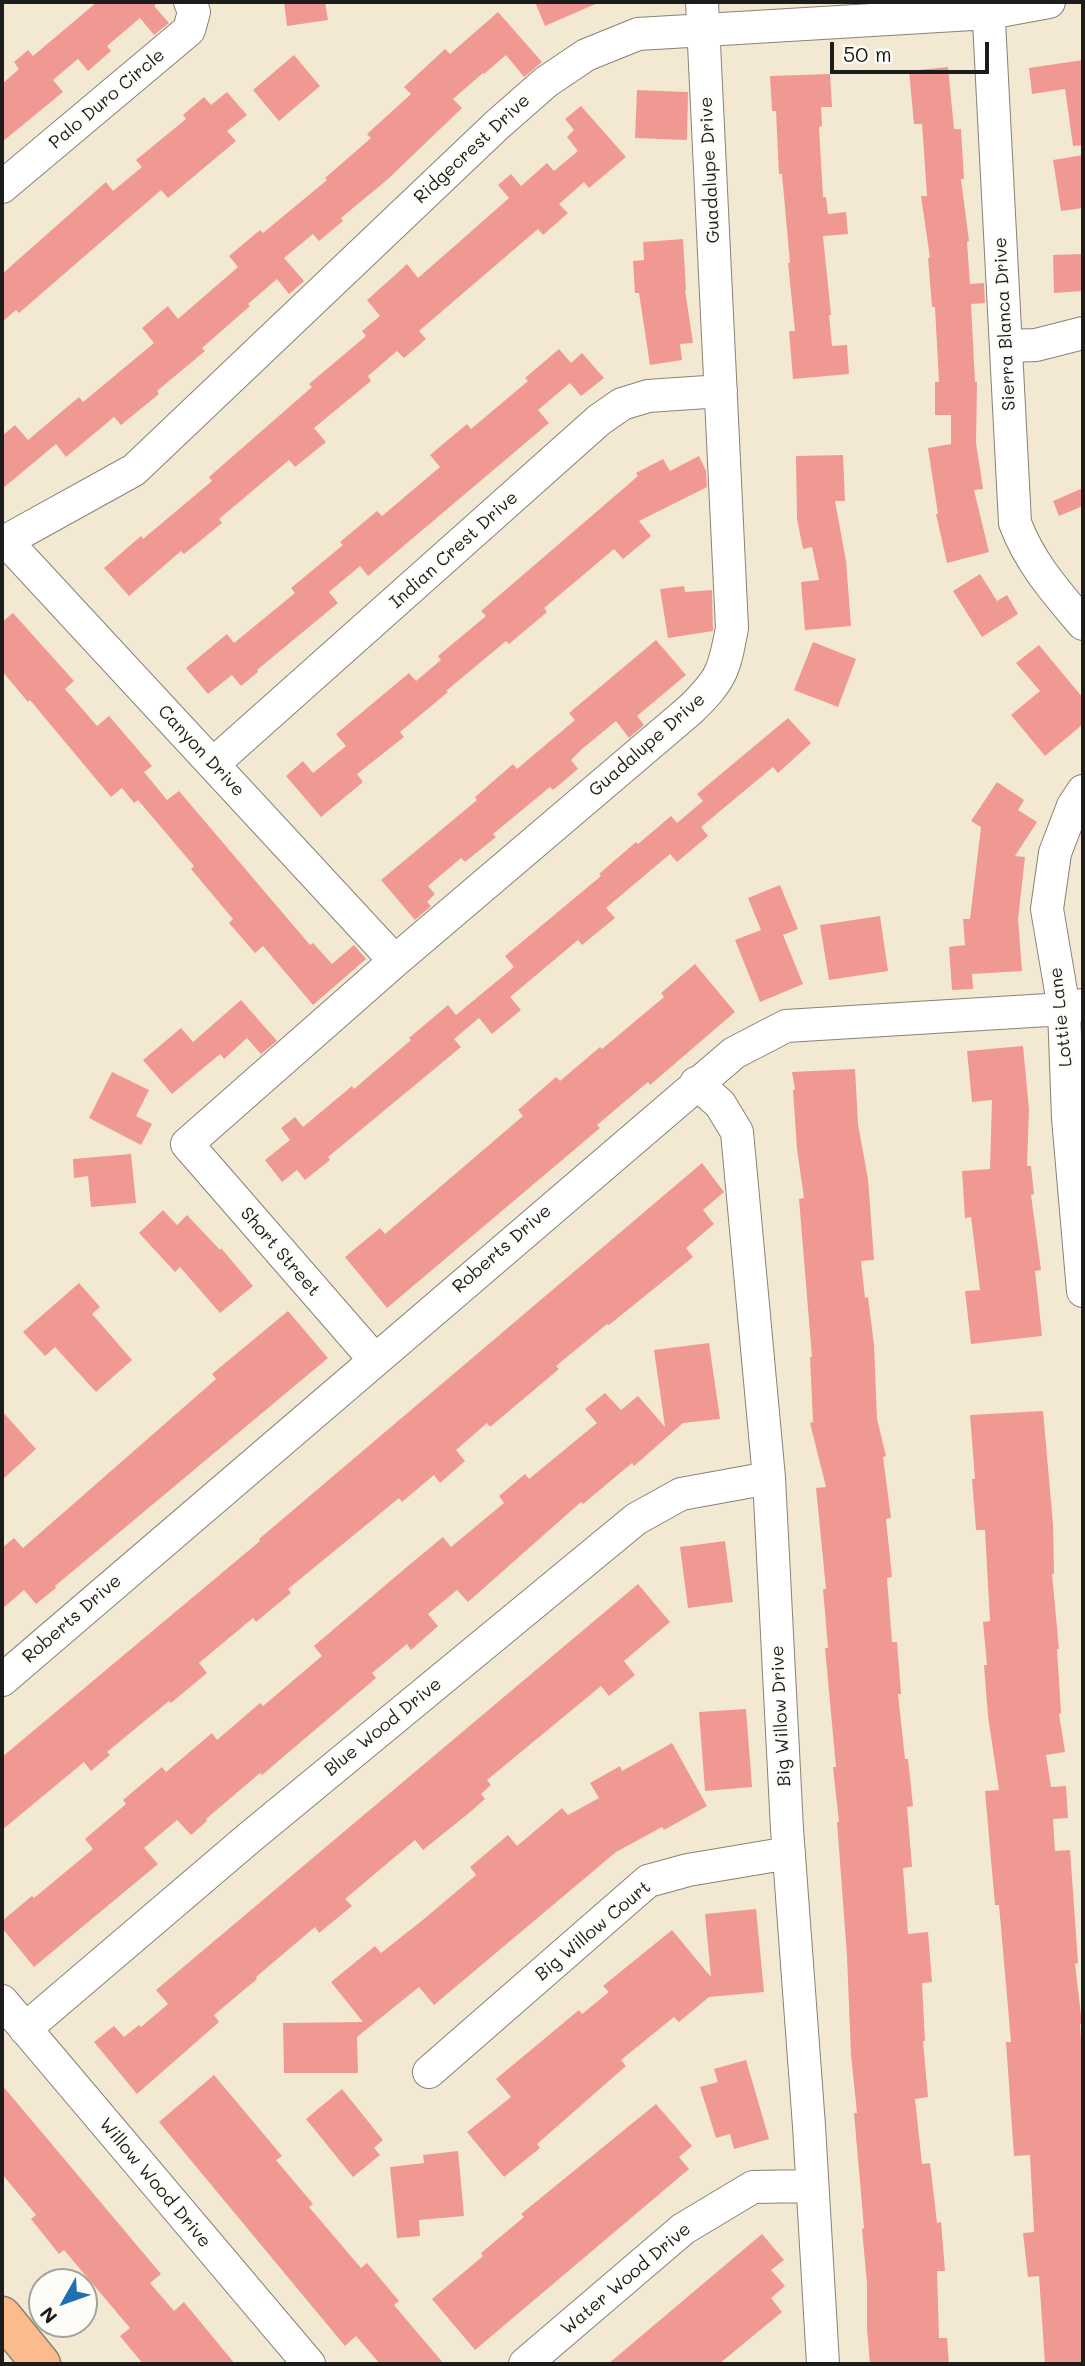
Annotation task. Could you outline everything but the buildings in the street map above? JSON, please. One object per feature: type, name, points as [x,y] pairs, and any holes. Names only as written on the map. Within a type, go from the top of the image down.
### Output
[{"type":"main road","points":[[2,2316],[41,2364]]},
{"type":"street","name":"Palo Duro Circle","points":[[2,187],[189,30],[194,12],[190,2]]},
{"type":"street","name":"Ridgecrest Drive","points":[[4,542],[134,470],[497,125],[546,82],[586,55],[638,34],[703,16],[988,8],[1049,2]]},
{"type":"street","name":"Sierra Blanca Drive","points":[[988,8],[1015,523],[1025,548],[1045,579],[1083,624]]},
{"type":"street","name":"Guadalupe Drive","points":[[187,1144],[395,961],[690,710],[714,686],[725,664],[732,628],[703,16]]},
{"type":"street","points":[[1006,346],[1037,345],[1083,333]]},
{"type":"street","name":"Indian Crest Drive","points":[[213,764],[599,420],[622,404],[648,396],[721,391]]},
{"type":"street","name":"Canyon Drive","points":[[4,542],[395,961]]},
{"type":"street","name":"Lottie Lane","points":[[1083,791],[1073,807],[1055,853],[1047,909],[1073,1007],[1068,1118],[1083,1292]]},
{"type":"street","name":"Roberts Drive","points":[[2,1680],[734,1053],[786,1026],[1073,1007]]},
{"type":"street","name":"Big Willow Drive","points":[[696,1083],[720,1104],[737,1132],[769,1478],[789,1853],[822,2364]]},
{"type":"street","name":"Short Street","points":[[187,1144],[374,1359]]},
{"type":"street","name":"Blue Wood Drive","points":[[25,2029],[250,1838],[636,1518],[681,1494],[769,1478]]},
{"type":"street","name":"Big Willow Court","points":[[429,2072],[648,1881],[688,1870],[789,1853]]},
{"type":"street","name":"Willow Wood Drive","points":[[2,2001],[309,2364]]},
{"type":"street","name":"Water Wood Drive","points":[[525,2364],[683,2229],[753,2187],[812,2186]]}]
